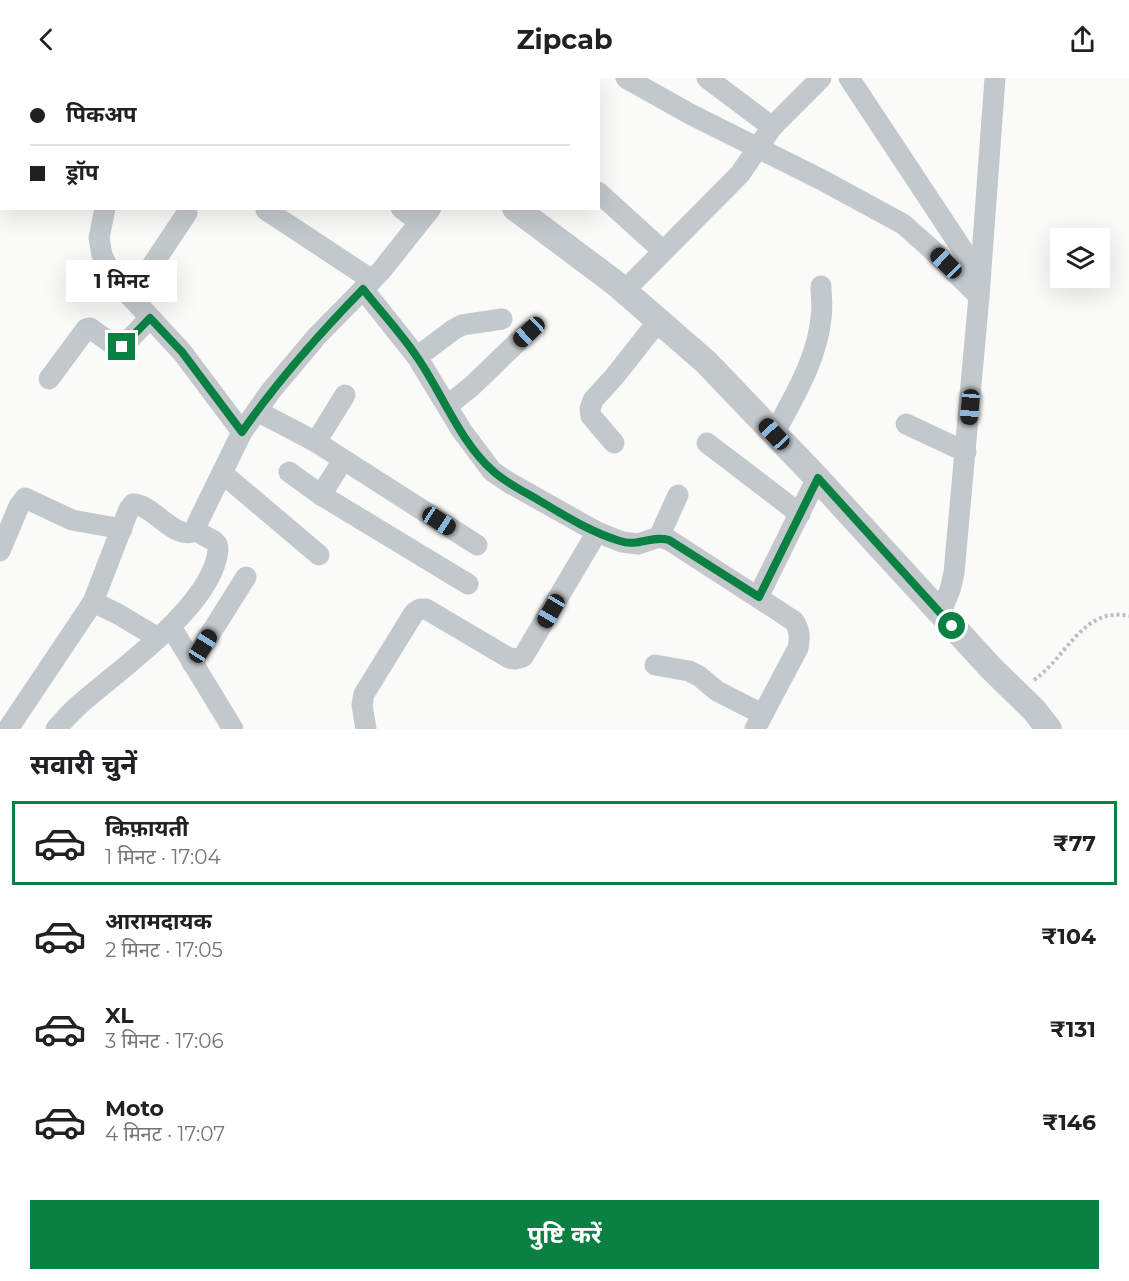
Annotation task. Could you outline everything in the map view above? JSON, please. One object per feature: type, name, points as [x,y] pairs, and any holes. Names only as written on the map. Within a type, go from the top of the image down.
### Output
[{"type":"street","points":[[626,78],[690,114],[822,180],[903,224],[979,286]]},
{"type":"street","points":[[707,78],[772,127]]},
{"type":"street","points":[[625,290],[740,174],[772,127],[821,78]]},
{"type":"street","points":[[849,78],[979,286]]},
{"type":"street","points":[[940,614],[954,573],[966,452],[995,78]]},
{"type":"street","points":[[600,194],[663,251]]},
{"type":"street","points":[[105,210],[99,238],[102,255],[108,268],[131,297],[182,352],[242,432]]},
{"type":"street","points":[[266,210],[368,284],[417,357],[462,431],[492,471],[597,532],[622,542],[638,543],[659,537],[669,540],[759,597],[794,621],[799,629],[798,648],[758,722],[699,676],[689,671],[655,664]]},
{"type":"street","points":[[518,210],[625,290],[706,362],[818,478],[940,614],[1049,729]]},
{"type":"street","points":[[56,729],[77,707],[165,633],[206,580],[218,550],[218,544],[200,534],[197,524],[242,432],[317,336],[368,284],[427,212]]},
{"type":"street","points":[[131,297],[188,213]]},
{"type":"street","points":[[774,434],[814,352],[822,316],[821,286]]},
{"type":"street","points":[[49,379],[86,329],[90,328],[115,346],[122,347],[150,318]]},
{"type":"street","points":[[417,357],[462,325],[502,319]]},
{"type":"street","points":[[614,443],[591,416],[590,409],[593,400],[659,320]]},
{"type":"street","points":[[447,406],[529,332]]},
{"type":"street","points":[[316,442],[345,395]]},
{"type":"street","points":[[257,411],[316,442],[477,545]]},
{"type":"street","points":[[906,424],[966,452]]},
{"type":"street","points":[[707,443],[800,514]]},
{"type":"street","points":[[321,495],[343,460]]},
{"type":"street","points":[[289,472],[321,495],[468,584]]},
{"type":"street","points":[[222,473],[318,555]]},
{"type":"street","points":[[759,597],[818,478]]},
{"type":"street","points":[[659,537],[678,495]]},
{"type":"street","points":[[0,550],[19,506],[26,498],[72,520],[122,529]]},
{"type":"street","points":[[10,724],[93,602],[129,509],[133,504],[137,503],[179,532],[187,534],[197,529]]},
{"type":"street","points":[[366,729],[362,705],[364,694],[414,613],[420,609],[426,609],[509,658],[523,657],[597,532]]},
{"type":"street","points":[[192,663],[246,577]]},
{"type":"street","points":[[93,602],[165,633],[192,663],[233,729]]},
{"type":"path","points":[[1016,692],[1052,665],[1080,632],[1095,619],[1108,614],[1129,616]]},
{"type":"route","points":[[122,347],[127,345],[150,318],[182,352],[242,432],[270,392],[317,336],[363,289],[417,357],[462,431],[492,471],[548,506],[597,532],[622,542],[638,543],[659,537],[669,540],[759,597],[818,478],[952,626]]}]
